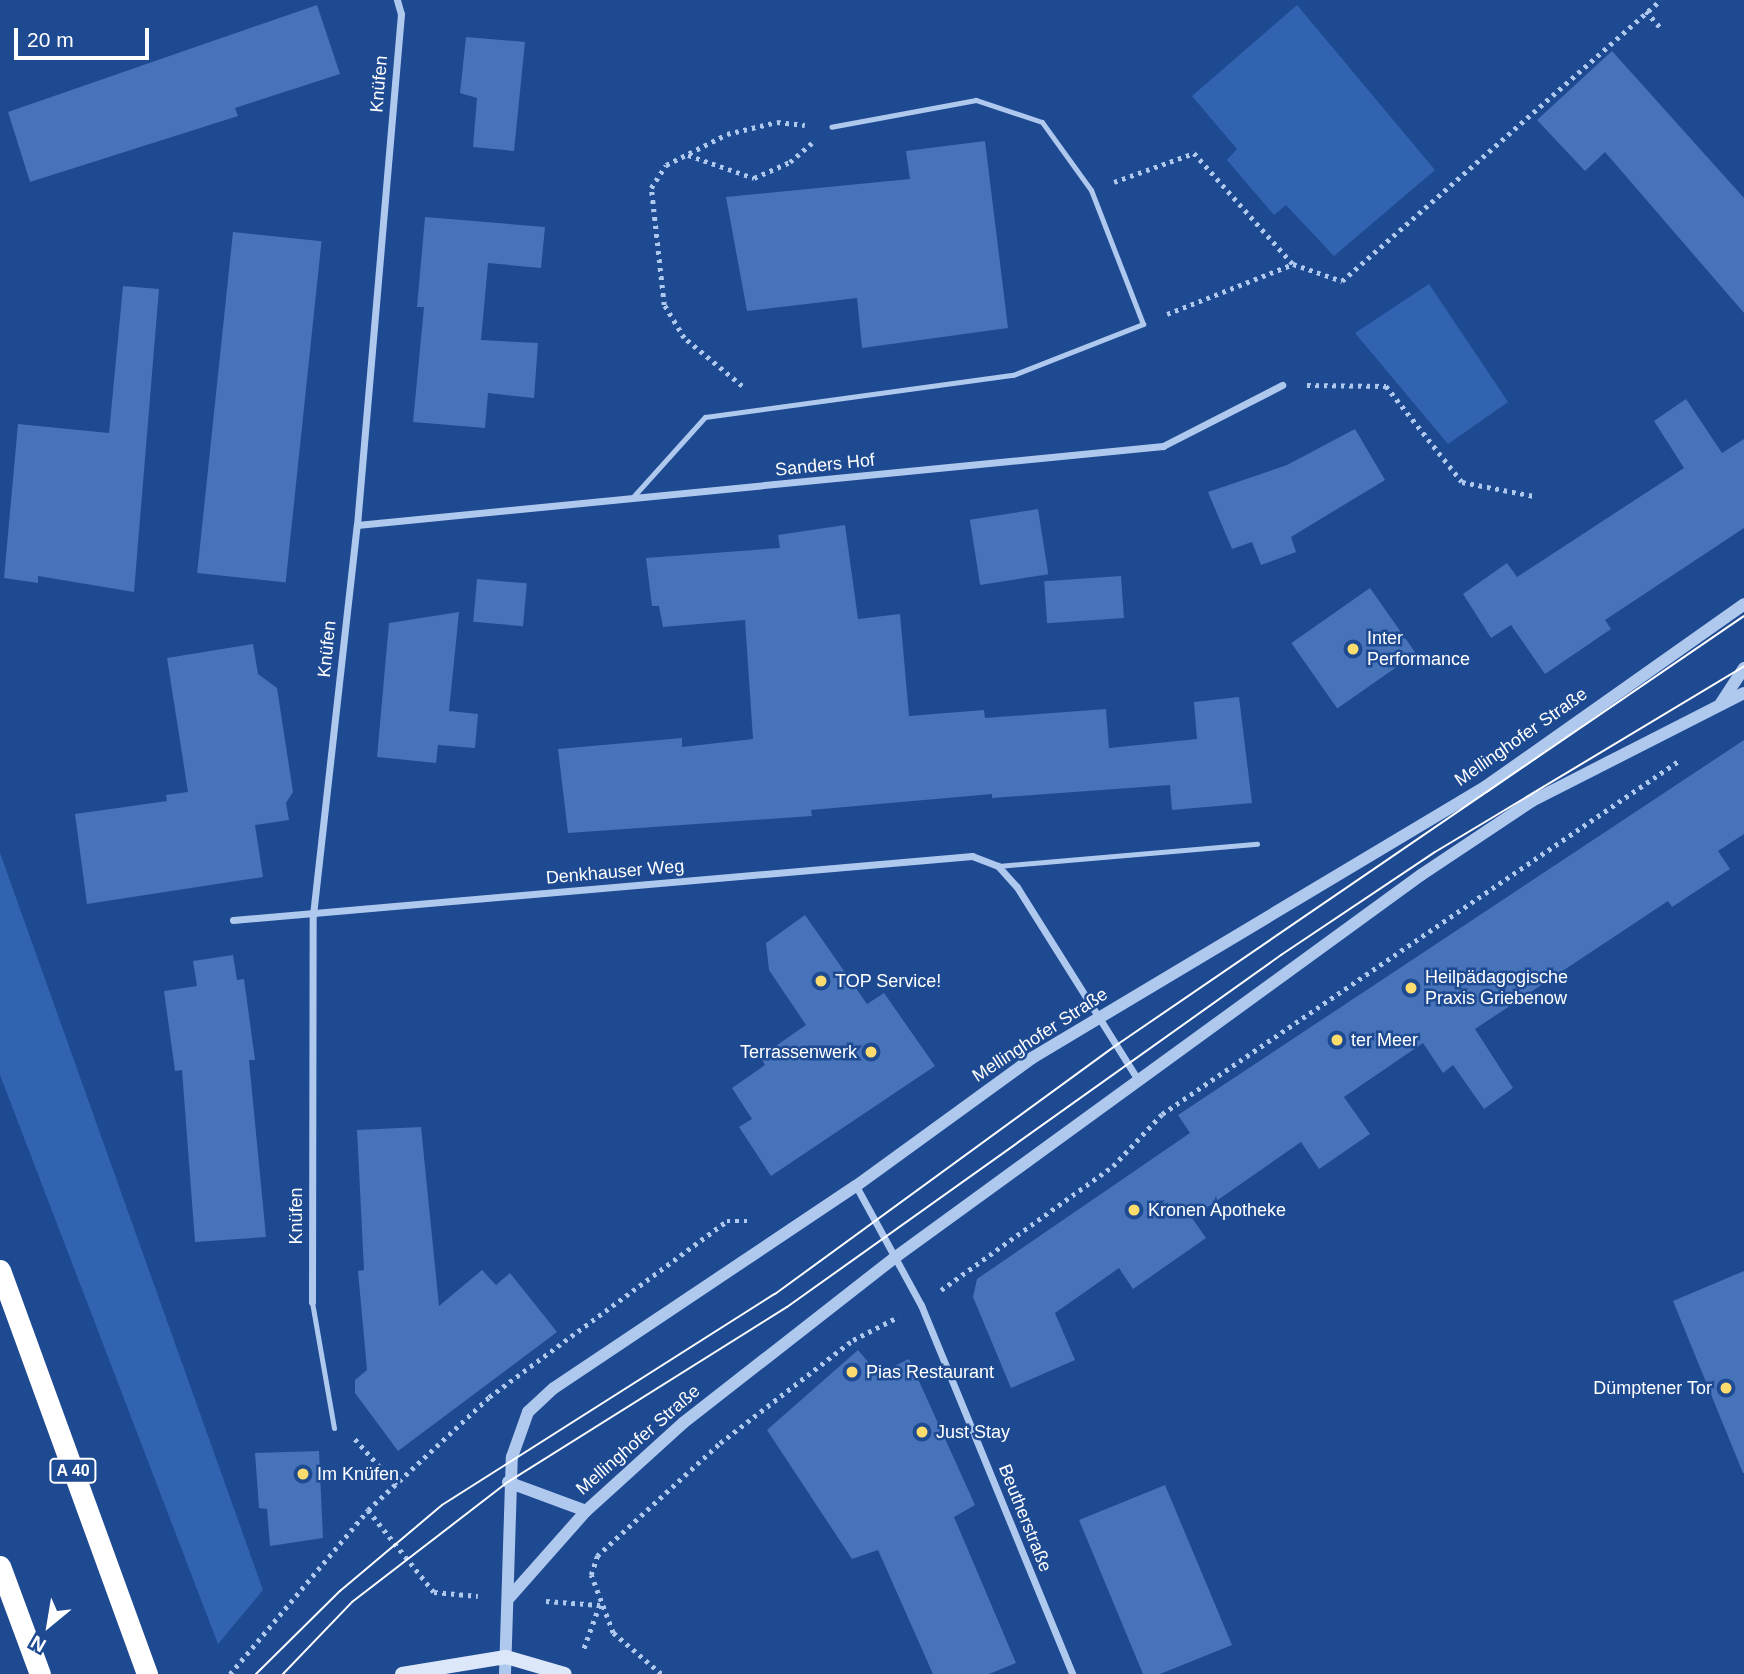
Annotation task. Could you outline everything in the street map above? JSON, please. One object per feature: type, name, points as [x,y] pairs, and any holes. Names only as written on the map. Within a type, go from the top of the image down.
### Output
[{"type":"highway","name":"A 40","points":[[0,1270],[146,1673]]},
{"type":"highway","points":[[0,1566],[40,1674]]},
{"type":"main road","points":[[402,1674],[506,1657],[565,1674]]},
{"type":"street","name":"Knüfen","points":[[312,1302],[313,915],[357,525],[401,14],[397,0]]},
{"type":"street","name":"Sanders Hof","points":[[357,525],[1163,446],[1282,385]]},
{"type":"street","name":"Mellinghofer Straße","points":[[505,1674],[509,1598],[508,1482],[516,1436],[528,1412],[554,1388],[856,1186],[1032,1058],[1485,787],[1744,604]]},
{"type":"street","points":[[1718,706],[1744,668]]},
{"type":"street","name":"Mellinghofer Straße","points":[[509,1598],[586,1511],[683,1423],[897,1256],[1138,1080],[1532,801],[1744,693]]},
{"type":"street","name":"Denkhauser Weg","points":[[233,920],[972,856],[998,866]]},
{"type":"street","points":[[998,866],[1102,1016],[1138,1080]]},
{"type":"street","name":"Beutherstraße","points":[[856,1186],[897,1256],[921,1305],[1072,1674]]},
{"type":"street","points":[[508,1482],[586,1511]]},
{"type":"lane","points":[[630,500],[705,417],[1013,374],[1143,324],[1091,190],[1042,122],[976,100],[831,127]]},
{"type":"lane","name":"Denkhauser Weg","points":[[998,866],[1257,844]]},
{"type":"lane","points":[[312,1302],[334,1429]]},
{"type":"path","points":[[1091,190],[1194,153],[1293,264],[1342,281],[1661,0]]},
{"type":"path","points":[[1646,12],[1660,27]]},
{"type":"path","points":[[770,408],[684,338],[664,304],[651,188],[666,165],[727,134],[777,122],[831,127]]},
{"type":"path","points":[[688,154],[754,178],[790,162],[831,127]]},
{"type":"path","points":[[1143,324],[1293,264]]},
{"type":"path","points":[[1282,385],[1386,386],[1462,482],[1534,496]]},
{"type":"path","points":[[661,1674],[613,1633],[591,1575],[597,1556],[753,1418],[853,1340],[921,1305],[1113,1166],[1162,1114],[1672,769],[1680,759]]},
{"type":"path","points":[[334,1429],[364,1444],[396,1485]]},
{"type":"shaded area","points":[[1297,5],[1435,170],[1334,256],[1286,205],[1274,215],[1227,160],[1237,149],[1192,96]]},
{"type":"shaded area","points":[[1429,284],[1508,402],[1448,444],[1355,333]]},
{"type":"shaded area","points":[[0,853],[263,1590],[218,1644],[0,1075]]},
{"type":"building","points":[[317,5],[340,74],[235,108],[238,116],[30,182],[8,112]]},
{"type":"building","points":[[466,37],[525,42],[514,151],[473,147],[477,98],[460,93]]},
{"type":"building","points":[[1612,51],[1744,198],[1744,313],[1605,152],[1585,171],[1537,120]]},
{"type":"building","points":[[985,141],[1008,328],[862,348],[857,298],[747,311],[726,197],[910,179],[906,151]]},
{"type":"building","points":[[425,217],[545,227],[541,268],[488,263],[481,340],[538,343],[534,398],[488,393],[485,428],[413,422],[424,307],[417,307]]},
{"type":"building","points":[[233,232],[322,241],[286,582],[197,573]]},
{"type":"building","points":[[123,286],[159,289],[134,592],[38,576],[38,583],[4,578],[18,424],[109,433]]},
{"type":"building","points":[[1686,399],[1722,453],[1744,439],[1744,528],[1605,620],[1611,629],[1545,674],[1511,625],[1491,638],[1463,594],[1507,563],[1517,577],[1684,468],[1654,421]]},
{"type":"building","points":[[1355,429],[1385,480],[1291,537],[1296,552],[1261,565],[1252,542],[1232,549],[1208,492],[1287,465]]},
{"type":"building","points":[[1038,509],[1048,574],[980,585],[970,520]]},
{"type":"building","points":[[845,525],[858,619],[900,614],[909,716],[984,710],[985,718],[1106,709],[1109,748],[1197,739],[1194,702],[1239,697],[1252,803],[1172,810],[1170,785],[992,798],[992,794],[811,810],[812,816],[568,833],[558,749],[682,738],[682,747],[753,739],[745,620],[663,627],[659,606],[652,606],[646,558],[780,548],[778,535]]},
{"type":"building","points":[[1121,576],[1124,618],[1047,623],[1044,581]]},
{"type":"building","points":[[477,579],[527,583],[523,626],[473,622]]},
{"type":"building","name":"Inter Performance","points":[[1370,588],[1416,654],[1337,709],[1291,643]]},
{"type":"building","points":[[459,612],[449,711],[478,714],[475,748],[438,745],[436,763],[377,757],[389,623]]},
{"type":"building","points":[[253,644],[258,674],[277,688],[293,792],[286,803],[289,820],[255,825],[263,877],[87,904],[75,814],[167,801],[166,795],[188,792],[167,658]]},
{"type":"building","points":[[1744,740],[1744,834],[1718,851],[1730,869],[1672,907],[1668,901],[1475,1029],[1513,1088],[1484,1109],[1453,1065],[1443,1073],[1423,1043],[1344,1097],[1370,1134],[1319,1169],[1301,1142],[1192,1218],[1206,1238],[1133,1289],[1119,1268],[1055,1313],[1075,1360],[1011,1388],[973,1297],[977,1279],[1190,1133],[1178,1115]]},
{"type":"building","points":[[805,915],[867,1004],[884,993],[935,1066],[771,1176],[739,1127],[752,1119],[732,1088],[765,1065],[760,1057],[806,1025],[769,970],[766,943]]},
{"type":"building","points":[[233,955],[237,980],[244,979],[255,1060],[249,1060],[266,1237],[195,1242],[182,1070],[175,1071],[164,991],[197,986],[193,961]]},
{"type":"building","points":[[421,1127],[439,1306],[482,1270],[496,1285],[510,1273],[557,1332],[398,1451],[355,1393],[355,1380],[367,1370],[358,1271],[364,1270],[357,1130]]},
{"type":"building","name":"Dümptener Tor","points":[[1744,1271],[1744,1473],[1743,1473],[1673,1301]]},
{"type":"building","points":[[858,1350],[878,1374],[909,1359],[975,1505],[954,1517],[1016,1663],[989,1674],[933,1674],[878,1550],[852,1559],[767,1430]]},
{"type":"building","points":[[319,1451],[323,1538],[270,1546],[267,1509],[259,1508],[255,1453]]},
{"type":"building","points":[[1165,1485],[1232,1645],[1160,1674],[1143,1674],[1079,1520]]},
{"type":"tram line","points":[[256,1674],[340,1591],[442,1505],[775,1294],[1118,1044],[1744,616]]},
{"type":"tram line","points":[[283,1674],[352,1602],[508,1482],[787,1307],[1281,955],[1435,852],[1744,666]]},
{"type":"place","name":"Inter Performance","points":[[1353,649]]},
{"type":"place","name":"TOP Service!","points":[[821,981]]},
{"type":"place","name":"Heilpädagogische Praxis Griebenow","points":[[1411,988]]},
{"type":"place","name":"ter Meer","points":[[1337,1040]]},
{"type":"place","name":"Terrassenwerk","points":[[871,1052]]},
{"type":"place","name":"Kronen Apotheke","points":[[1134,1210]]},
{"type":"place","name":"Pias Restaurant","points":[[852,1372]]},
{"type":"place","name":"Dümptener Tor","points":[[1726,1388]]},
{"type":"place","name":"Just Stay","points":[[922,1432]]},
{"type":"place","name":"Im Knüfen","points":[[303,1474]]}]
